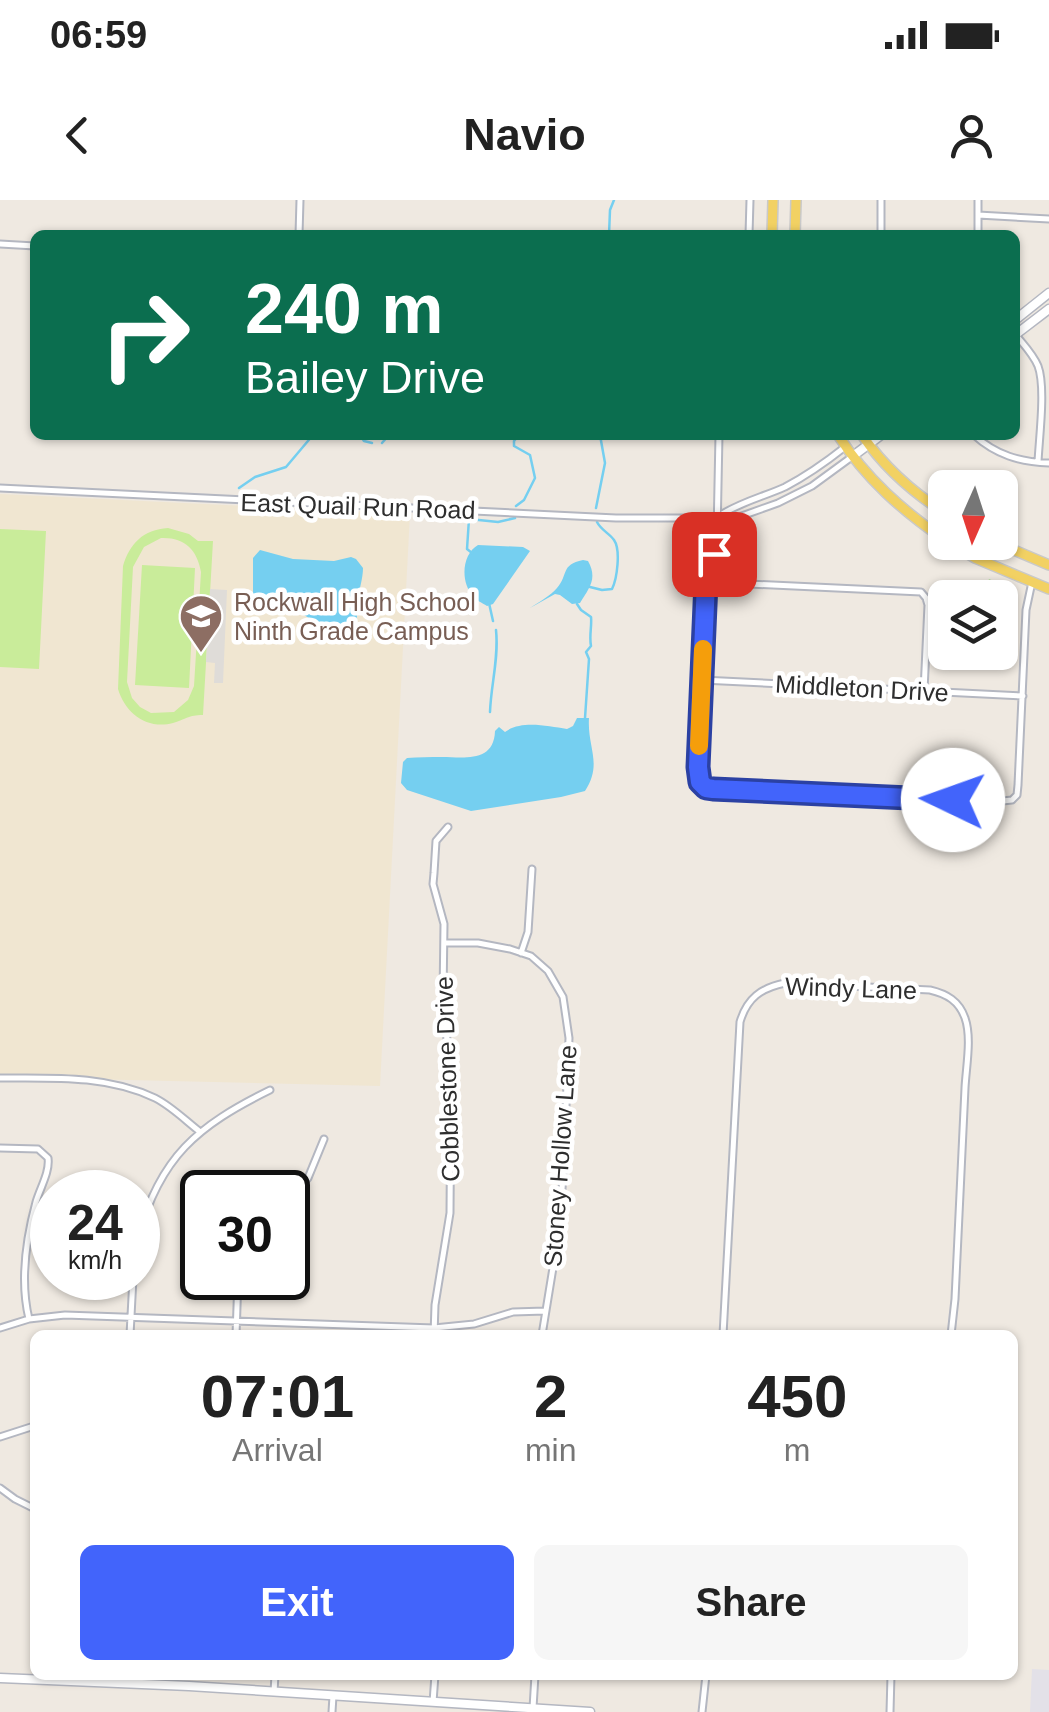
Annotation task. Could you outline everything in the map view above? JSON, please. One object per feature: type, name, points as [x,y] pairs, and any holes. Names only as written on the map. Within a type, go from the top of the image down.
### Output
[{"type":"main road","points":[[772,230],[773,200]]},
{"type":"main road","points":[[795,230],[796,200]]},
{"type":"main road","points":[[1020,316],[1049,293]]},
{"type":"main road","points":[[1020,330],[1049,310]]},
{"type":"main road","points":[[841,440],[866,474],[928,527]]},
{"type":"main road","name":"East Quail Run Road","points":[[845,446],[858,440]]},
{"type":"main road","name":"East Quail Run Road","points":[[853,456],[862,440]]},
{"type":"main road","points":[[865,440],[907,486],[928,501]]},
{"type":"main road","points":[[1018,552],[1049,565]]},
{"type":"main road","points":[[981,560],[1049,589]]},
{"type":"main road","points":[[0,1678],[30,1678]]},
{"type":"main road","points":[[130,1680],[590,1712]]},
{"type":"street","points":[[298,230],[300,200]]},
{"type":"street","points":[[748,230],[750,200]]},
{"type":"street","points":[[881,200],[881,230]]},
{"type":"street","points":[[978,200],[978,230]]},
{"type":"street","points":[[978,215],[1049,219]]},
{"type":"street","points":[[0,244],[30,246]]},
{"type":"street","points":[[1020,340],[1039,368],[1038,462]]},
{"type":"street","points":[[719,440],[716,544],[706,582],[698,775],[706,788],[1012,800],[1018,786],[1026,610],[1032,582]]},
{"type":"street","points":[[981,440],[1014,459],[1049,463]]},
{"type":"street","name":"East Quail Run Road","points":[[717,518],[733,506],[801,478],[845,446]]},
{"type":"street","name":"East Quail Run Road","points":[[0,488],[616,518],[736,518],[778,504],[812,486],[853,456]]},
{"type":"street","points":[[706,582],[921,592],[928,605],[924,692]]},
{"type":"street","name":"Middleton Drive","points":[[702,680],[1023,696]]},
{"type":"street","name":"Cobblestone Drive","points":[[434,1330],[450,1213],[451,1083],[442,908],[433,884],[436,842],[448,827]]},
{"type":"street","points":[[445,942],[478,943],[521,953],[528,932],[532,869]]},
{"type":"street","name":"Stoney Hollow Lane","points":[[521,953],[548,971],[562,997],[569,1038],[560,1231],[543,1330]]},
{"type":"street","name":"Windy Lane","points":[[723,1330],[740,1022],[743,1010],[761,990],[785,983],[930,990],[950,997],[963,1014],[967,1029],[966,1076],[952,1330]]},
{"type":"street","points":[[0,1078],[84,1080],[125,1086],[159,1100],[199,1131]]},
{"type":"street","points":[[160,1179],[199,1131],[270,1090]]},
{"type":"street","points":[[310,1173],[324,1139]]},
{"type":"street","points":[[0,1148],[38,1150],[50,1165],[36,1204],[26,1263],[29,1319]]},
{"type":"street","points":[[130,1330],[132,1300]]},
{"type":"street","points":[[236,1330],[237,1300]]},
{"type":"street","points":[[444,1330],[513,1312],[545,1311]]},
{"type":"street","points":[[0,1328],[29,1319],[65,1315],[394,1330]]},
{"type":"street","points":[[0,1437],[30,1427]]},
{"type":"street","points":[[0,1488],[30,1506]]},
{"type":"street","points":[[274,1692],[275,1680]]},
{"type":"street","points":[[433,1702],[434,1680]]},
{"type":"street","points":[[533,1708],[535,1680]]},
{"type":"street","points":[[702,1712],[705,1680]]},
{"type":"street","points":[[890,1712],[891,1680]]},
{"type":"street","points":[[332,1712],[333,1696]]},
{"type":"shaded area","name":"Rockwall High School Ninth Grade Campus","points":[[0,494],[410,514],[380,1086],[0,1077]]},
{"type":"shaded area","points":[[210,589],[227,590],[223,683],[214,683],[215,663],[206,662]]},
{"type":"shaded area","points":[[1032,1669],[1049,1670],[1049,1712],[1030,1712]]},
{"type":"green space","points":[[168,528],[198,541],[213,541],[203,715],[163,725],[138,718],[118,689],[123,566],[139,539]],"holes":[[[161,538],[188,546],[201,572],[194,686],[188,700],[174,712],[151,713],[132,698],[127,682],[133,567],[144,547]]]},
{"type":"green space","points":[[0,529],[46,531],[39,669],[0,667]]},
{"type":"green space","points":[[142,565],[195,568],[189,688],[135,685]]},
{"type":"water","points":[[478,545],[523,547],[530,551],[493,604],[487,606],[473,596],[465,576],[466,561]]},
{"type":"water","points":[[260,550],[293,559],[356,559],[363,568],[354,623],[347,628],[326,628],[297,611],[258,605],[253,601],[253,558]]},
{"type":"water","points":[[583,560],[591,567],[592,578],[580,603],[572,604],[555,594],[530,608],[557,588],[571,565]]},
{"type":"water","points":[[577,718],[589,718],[594,764],[585,791],[471,811],[407,790],[401,783],[407,758],[476,756],[489,749],[499,727],[505,732],[526,725],[567,729]]},
{"type":"waterway","points":[[609,230],[614,200]]},
{"type":"waterway","points":[[239,488],[255,477],[286,467],[309,440]]},
{"type":"waterway","points":[[363,440],[372,443]]},
{"type":"waterway","points":[[515,440],[514,446],[530,455],[535,478],[524,500],[516,506]]},
{"type":"waterway","points":[[596,508],[605,463],[601,440]]},
{"type":"waterway","points":[[472,553],[467,549],[469,519],[498,522],[515,518]]},
{"type":"waterway","points":[[590,587],[612,589],[618,564],[614,540],[597,522]]},
{"type":"waterway","points":[[489,603],[493,621]]},
{"type":"waterway","points":[[577,604],[591,617],[585,718]]},
{"type":"waterway","points":[[490,712],[496,630]]},
{"type":"slow traffic","points":[[699,746],[703,649]]},
{"type":"place","name":"Rockwall High School Ninth Grade Campus","points":[[201,654]]},
{"type":"route","points":[[714,554],[706,582],[700,782],[713,789],[953,800]]}]
